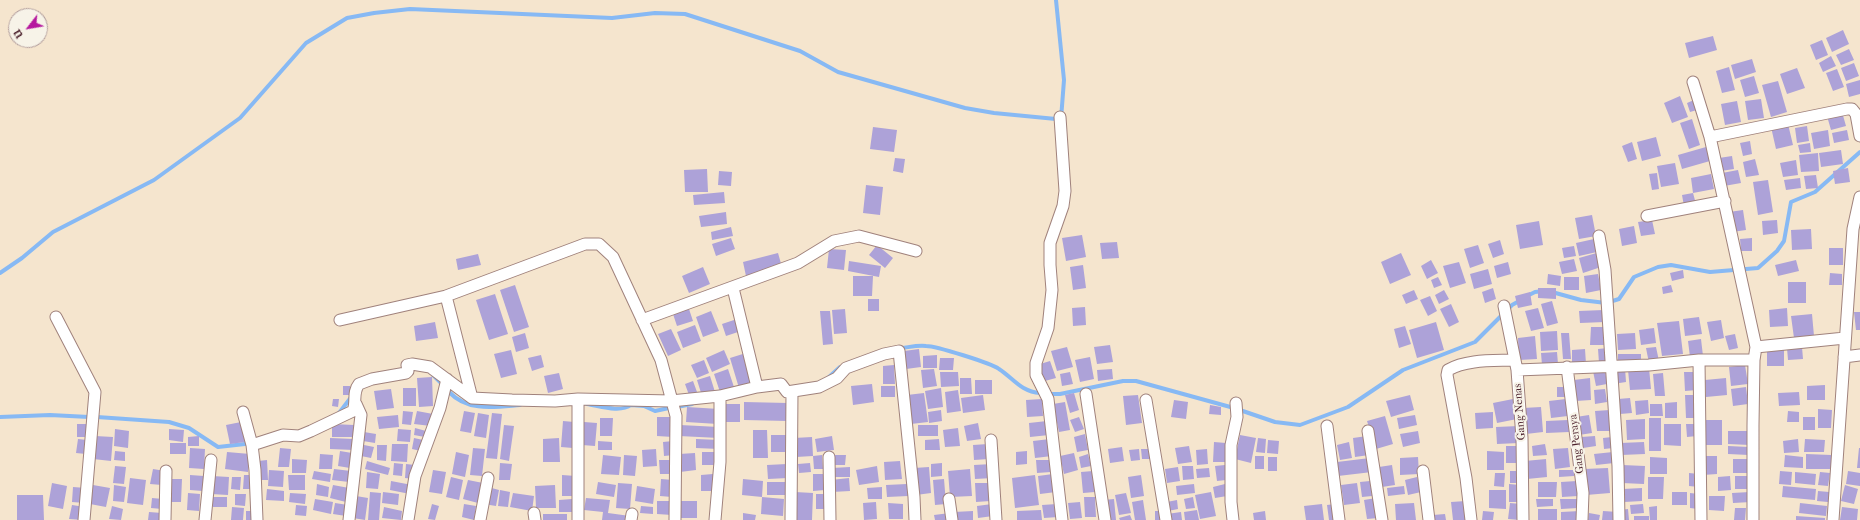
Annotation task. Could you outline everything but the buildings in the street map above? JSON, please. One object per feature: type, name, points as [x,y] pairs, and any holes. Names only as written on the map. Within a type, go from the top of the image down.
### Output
[{"type":"street","points":[[1693,82],[1710,137],[1725,200],[1756,347],[1754,360],[1753,520]]},
{"type":"street","points":[[1710,137],[1847,109],[1852,109],[1856,114],[1860,136]]},
{"type":"street","points":[[1060,118],[1065,191],[1063,206],[1050,243],[1052,290],[1048,328],[1036,363],[1036,375],[1048,399],[1062,520]]},
{"type":"street","points":[[1833,520],[1853,229],[1860,197]]},
{"type":"street","points":[[1647,216],[1725,200]]},
{"type":"street","points":[[642,320],[798,263],[834,241],[859,236],[916,250]]},
{"type":"street","points":[[1599,236],[1606,270],[1610,366],[1618,466],[1619,520]]},
{"type":"street","points":[[340,320],[446,296],[584,244],[599,244],[613,257],[660,360],[676,416],[675,520]]},
{"type":"street","points":[[733,288],[757,387]]},
{"type":"street","points":[[446,296],[472,398]]},
{"type":"street","name":"Gang Nenas","points":[[1504,306],[1516,365],[1522,438],[1523,520]]},
{"type":"street","points":[[56,317],[95,392],[84,520]]},
{"type":"street","points":[[1756,347],[1846,338]]},
{"type":"street","points":[[349,520],[361,416],[354,395],[359,384],[372,379],[406,373],[408,371],[407,365],[412,364],[430,367],[472,398],[555,401],[578,399],[671,401],[720,396],[757,387],[781,384],[787,392],[819,387],[837,378],[846,368],[884,354],[899,351],[915,520]]},
{"type":"street","points":[[1844,357],[1860,355]]},
{"type":"street","points":[[1471,520],[1466,478],[1447,375],[1448,370],[1453,367],[1471,362],[1567,367],[1610,366],[1699,360],[1754,360]]},
{"type":"street","points":[[1699,360],[1701,520]]},
{"type":"street","name":"Gang Peraya","points":[[1567,367],[1583,493],[1582,520]]},
{"type":"street","points":[[408,520],[415,476],[440,408],[447,379]]},
{"type":"street","points":[[791,520],[792,392]]},
{"type":"street","points":[[1086,394],[1105,520]]},
{"type":"street","points":[[715,520],[720,462],[720,396]]},
{"type":"street","points":[[578,399],[578,520]]},
{"type":"street","points":[[1146,400],[1166,520]]},
{"type":"street","points":[[1233,520],[1231,445],[1238,417],[1236,403]]},
{"type":"street","points":[[252,445],[283,435],[298,436],[311,431],[353,411],[356,404]]},
{"type":"street","points":[[243,412],[252,445],[255,470],[257,520]]},
{"type":"street","points":[[1327,426],[1339,520]]},
{"type":"street","points":[[1368,431],[1382,520]]},
{"type":"street","points":[[991,440],[996,520]]},
{"type":"street","points":[[829,457],[830,520]]},
{"type":"street","points":[[205,520],[211,460]]},
{"type":"street","points":[[165,520],[166,471]]},
{"type":"street","points":[[1423,471],[1429,520]]},
{"type":"street","points":[[480,520],[488,478]]},
{"type":"street","points":[[949,499],[952,520]]},
{"type":"waterway","points":[[0,273],[22,258],[53,232],[154,180],[240,118],[306,43],[347,18],[410,9],[612,18],[655,13],[685,14],[800,51],[838,72],[965,108],[994,113],[1061,119],[1064,80],[1056,0]]},
{"type":"waterway","points":[[1552,292],[1581,300],[1606,303],[1619,299],[1634,277],[1658,267],[1671,265],[1710,272],[1758,268],[1777,251],[1784,241],[1791,202],[1815,192],[1860,152]]},
{"type":"waterway","points":[[1527,296],[1535,292],[1543,291]]},
{"type":"waterway","points":[[1052,394],[1060,394],[1123,381],[1136,381],[1234,408],[1275,422],[1300,425],[1348,407],[1403,370],[1475,342],[1512,305],[1521,300]]},
{"type":"waterway","points":[[902,348],[920,346],[932,347],[975,359],[994,366],[1022,387],[1033,392],[1040,393]]},
{"type":"waterway","points":[[829,377],[840,367]]},
{"type":"waterway","points":[[433,375],[442,384]]},
{"type":"waterway","points":[[449,392],[465,403],[482,407],[520,405]]},
{"type":"waterway","points":[[339,413],[352,396]]},
{"type":"waterway","points":[[587,404],[616,409],[631,405],[644,406],[655,411],[669,408]]},
{"type":"waterway","points":[[677,407],[692,404]]},
{"type":"waterway","points":[[0,417],[50,415],[89,417]]},
{"type":"waterway","points":[[97,417],[169,422],[189,428],[218,447],[245,444]]}]
